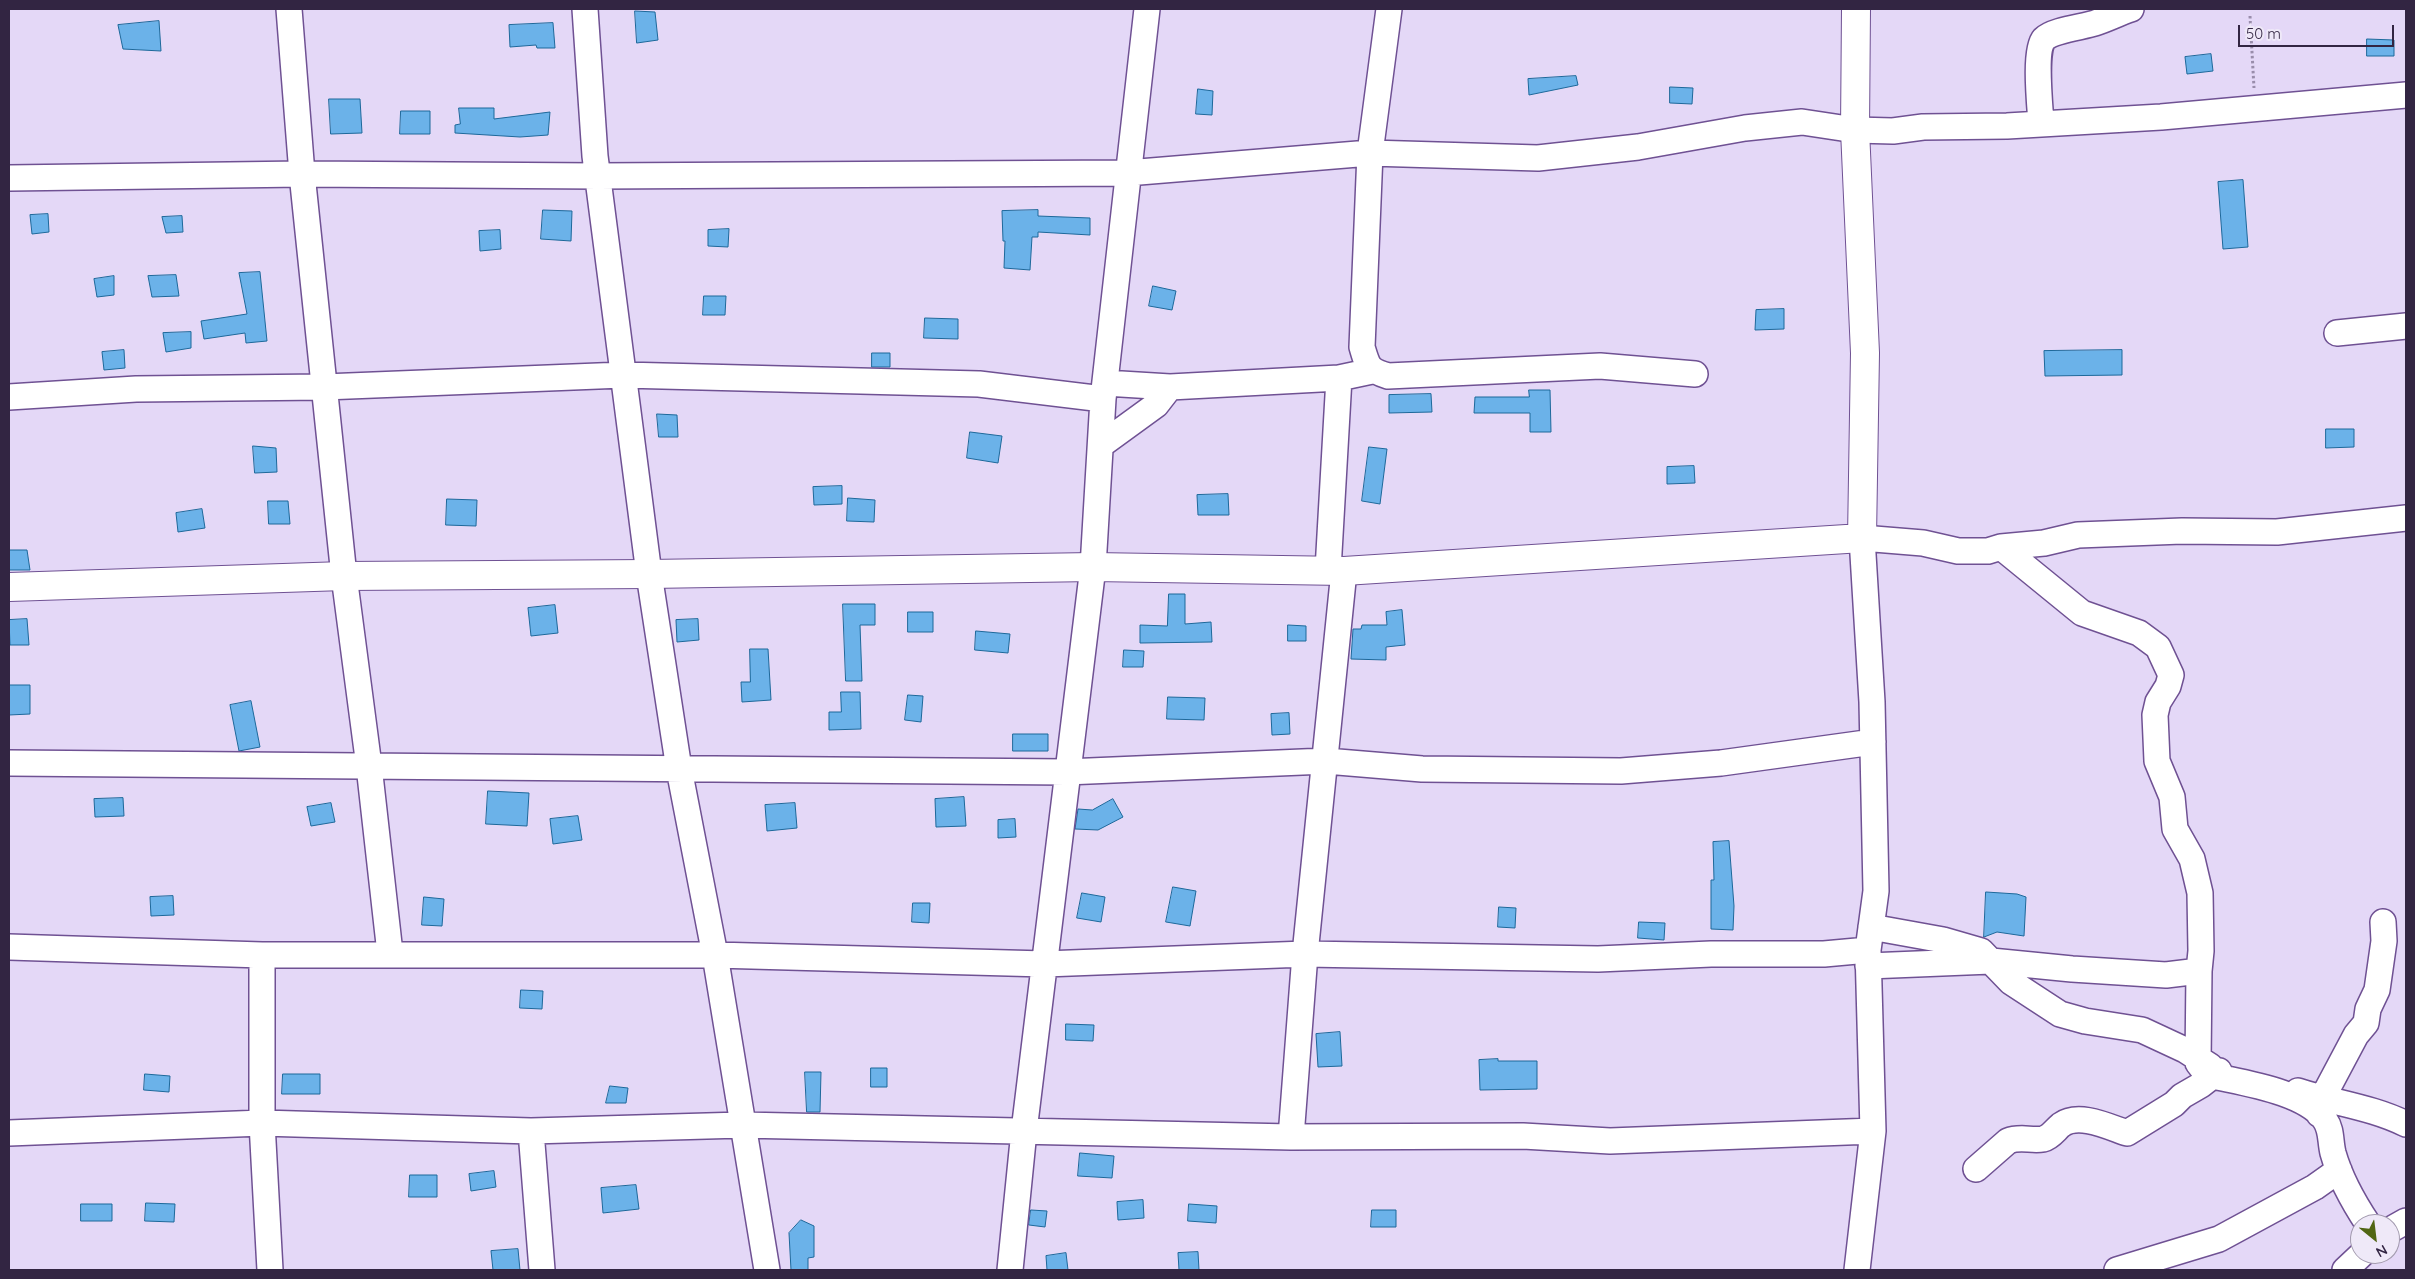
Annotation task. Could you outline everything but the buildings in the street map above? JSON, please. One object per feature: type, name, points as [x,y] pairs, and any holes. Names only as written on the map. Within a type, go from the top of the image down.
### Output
[{"type":"street","points":[[288,9],[302,174],[344,576],[369,766],[390,953]]},
{"type":"street","points":[[585,9],[598,176],[649,574],[679,769],[715,954],[767,1270]]},
{"type":"street","points":[[1010,1270],[1024,1131],[1066,772],[1093,567],[1104,391],[1147,9]]},
{"type":"street","points":[[1372,371],[1367,364],[1362,347],[1370,152],[1389,9]]},
{"type":"street","points":[[1856,9],[1855,130],[1865,353],[1862,538],[1873,742],[1876,891],[1869,956],[1873,1131],[1857,1270]]},
{"type":"street","points":[[2041,123],[2038,73],[2041,46],[2044,39],[2131,9]]},
{"type":"street","points":[[9,178],[302,174],[598,176],[1127,174],[1370,152],[1538,158],[1638,146],[1745,128],[1802,122],[1855,130],[1893,131],[1923,127],[2007,126],[2161,117],[2406,95]]},
{"type":"street","points":[[2337,333],[2406,326]]},
{"type":"street","points":[[9,397],[136,389],[324,387],[623,375],[979,384],[1104,391],[1339,378],[1372,371],[1388,376],[1600,366],[1695,374]]},
{"type":"street","points":[[1291,1137],[1305,954],[1326,761],[1336,570],[1339,378]]},
{"type":"street","points":[[1101,445],[1156,405],[1170,387]]},
{"type":"street","points":[[9,587],[344,576],[649,574],[1093,567],[1336,570],[1862,538],[1923,543],[1958,551],[1988,551],[2001,547],[2044,543],[2078,535],[2200,531],[2277,532],[2406,518]]},
{"type":"street","points":[[2001,547],[2082,613],[2139,633],[2158,647],[2167,665],[2171,675],[2168,686],[2158,702],[2154,715],[2156,761],[2172,797],[2175,829],[2192,859],[2200,894],[2202,951],[2199,971],[2198,1015],[2210,1068]]},
{"type":"street","points":[[9,763],[1066,772],[1326,761],[1422,769],[1622,771],[1722,763],[1873,742]]},
{"type":"street","points":[[2363,1214],[2339,1170],[2332,1151],[2332,1136],[2320,1106],[2356,1035],[2366,1023],[2368,1009],[2377,990],[2384,941],[2383,922]]},
{"type":"street","points":[[1869,956],[1943,940],[1981,951],[2011,982],[2060,1014],[2085,1021],[2142,1030],[2210,1068],[2270,1082],[2320,1106],[2372,1110],[2406,1124]]},
{"type":"street","points":[[9,947],[262,954],[715,954],[1045,964],[1305,954],[1598,959],[1711,954],[1824,954],[1991,961],[2072,969],[2166,975],[2199,971]]},
{"type":"street","points":[[262,954],[262,1123],[270,1270]]},
{"type":"street","points":[[2166,975],[2198,1015]]},
{"type":"street","points":[[1976,1169],[2008,1141],[2014,1138],[2047,1138],[2061,1125],[2072,1120],[2099,1123],[2127,1133],[2174,1104],[2210,1068]]},
{"type":"street","points":[[9,1133],[262,1123],[531,1130],[742,1125],[1291,1137],[1523,1136],[1610,1141],[1873,1131]]},
{"type":"street","points":[[531,1130],[542,1270]]},
{"type":"street","points":[[2117,1270],[2219,1239],[2315,1187],[2339,1170]]},
{"type":"path","points":[[2250,16],[2255,108]]}]
